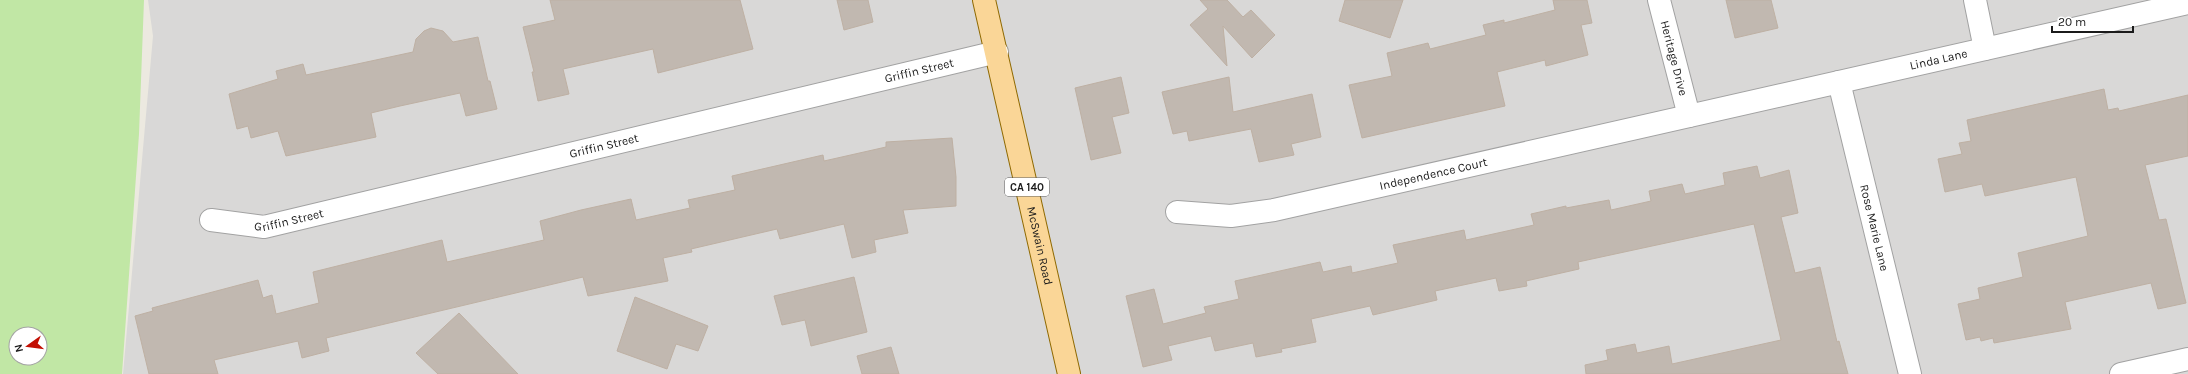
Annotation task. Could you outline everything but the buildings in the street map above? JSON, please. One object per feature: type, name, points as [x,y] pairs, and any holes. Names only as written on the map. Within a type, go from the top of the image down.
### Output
[{"type":"main road","name":"McSwain Road","points":[[984,0],[1069,374]]},
{"type":"street","name":"Heritage Drive","points":[[1659,0],[1689,116]]},
{"type":"street","points":[[1975,0],[1985,49]]},
{"type":"street","name":"Linda Lane","points":[[1689,116],[2188,4]]},
{"type":"street","name":"Griffin Street","points":[[211,220],[264,227],[997,52]]},
{"type":"street","name":"Rose Marie Lane","points":[[1839,82],[1910,374]]},
{"type":"street","name":"Independence Court","points":[[1177,212],[1231,216],[1274,210],[1689,116]]},
{"type":"street","points":[[2121,374],[2188,359]]},
{"type":"shaded area","points":[[148,0],[2188,0],[2188,374],[123,374],[153,36]]},
{"type":"green space","points":[[0,0],[144,0],[139,134],[122,374],[0,374]]}]
